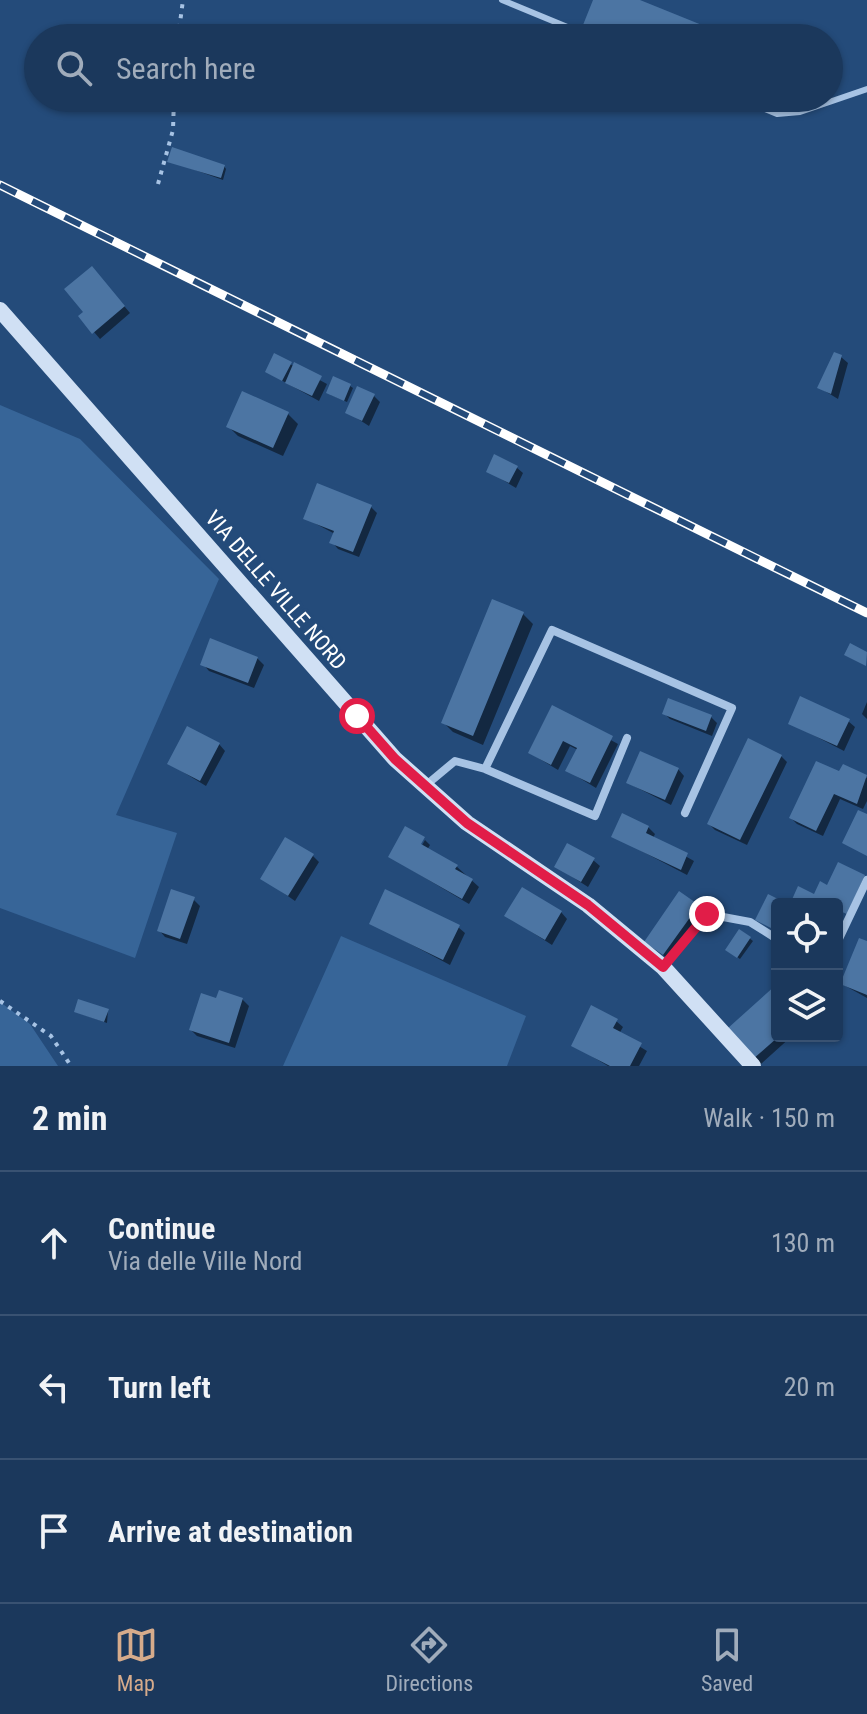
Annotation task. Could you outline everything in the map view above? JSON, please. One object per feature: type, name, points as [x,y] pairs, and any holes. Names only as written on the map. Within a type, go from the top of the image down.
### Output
[{"type":"street","name":"VIA DELLE VILLE NORD","points":[[0,310],[395,759],[467,823],[588,905],[663,967],[753,1066]]},
{"type":"street","points":[[485,769],[552,630],[732,708],[685,813]]},
{"type":"street","points":[[425,786],[455,761],[485,769],[595,816],[627,738]]},
{"type":"street","points":[[843,930],[867,880]]},
{"type":"street","points":[[663,967],[707,914],[750,922],[771,935]]},
{"type":"lane","points":[[502,0],[560,24]]},
{"type":"lane","points":[[843,96],[867,89]]},
{"type":"path","points":[[180,24],[183,0]]},
{"type":"path","points":[[158,184],[173,130],[174,112]]},
{"type":"path","points":[[0,1001],[51,1036],[71,1066]]},
{"type":"shaded area","points":[[0,405],[80,439],[219,579],[116,815],[177,833],[135,958],[0,908]]},
{"type":"shaded area","points":[[341,936],[526,1016],[507,1066],[283,1066]]},
{"type":"shaded area","points":[[0,1002],[30,1024],[58,1066],[0,1066]]},
{"type":"building","points":[[593,0],[640,0],[699,24],[583,24]]},
{"type":"building","points":[[172,147],[225,165],[221,178],[167,162]]},
{"type":"building","points":[[92,266],[125,306],[92,334],[78,316],[83,312],[64,289]]},
{"type":"building","points":[[834,352],[842,355],[831,394],[817,388]]},
{"type":"building","points":[[274,353],[292,362],[282,381],[265,372]]},
{"type":"building","points":[[294,362],[322,376],[312,396],[285,383]]},
{"type":"building","points":[[333,376],[351,384],[344,401],[326,393]]},
{"type":"building","points":[[357,386],[375,394],[362,421],[345,413]]},
{"type":"building","points":[[242,391],[289,412],[273,448],[226,427]]},
{"type":"building","points":[[494,454],[518,466],[509,483],[486,472]]},
{"type":"building","points":[[317,483],[372,505],[353,552],[329,543],[334,531],[303,519]]},
{"type":"building","points":[[492,599],[524,612],[473,736],[441,723]]},
{"type":"building","points":[[210,638],[258,657],[248,683],[200,665]]},
{"type":"building","points":[[850,643],[867,652],[866,666],[844,655]]},
{"type":"building","points":[[800,696],[850,719],[837,746],[788,724]]},
{"type":"building","points":[[668,698],[712,715],[706,731],[662,714]]},
{"type":"building","points":[[552,705],[613,736],[590,783],[565,771],[577,748],[563,741],[551,765],[528,753]]},
{"type":"building","points":[[187,726],[220,743],[200,781],[167,764]]},
{"type":"building","points":[[748,738],[782,755],[740,840],[707,824]]},
{"type":"building","points":[[640,751],[679,768],[665,800],[626,783]]},
{"type":"building","points":[[816,761],[839,771],[843,764],[867,775],[857,804],[834,794],[816,831],[789,818]]},
{"type":"building","points":[[858,810],[867,814],[867,856],[842,843]]},
{"type":"building","points":[[622,813],[649,826],[646,833],[688,853],[681,870],[611,837]]},
{"type":"building","points":[[405,826],[425,837],[421,844],[458,865],[455,869],[473,879],[462,899],[388,857]]},
{"type":"building","points":[[285,837],[314,854],[288,896],[260,879]]},
{"type":"building","points":[[567,843],[595,858],[581,882],[554,867]]},
{"type":"building","points":[[838,862],[865,875],[847,914],[843,912],[843,898],[793,898],[798,886],[814,894],[820,881],[827,885]]},
{"type":"building","points":[[522,887],[562,911],[545,940],[504,916]]},
{"type":"building","points":[[171,889],[195,897],[180,939],[157,931]]},
{"type":"building","points":[[385,889],[460,925],[443,960],[369,924]]},
{"type":"building","points":[[679,891],[699,905],[663,955],[644,942]]},
{"type":"building","points":[[768,894],[776,898],[771,898],[771,928],[755,920]]},
{"type":"building","points":[[739,929],[751,937],[737,958],[725,950]]},
{"type":"building","points":[[859,938],[867,941],[867,995],[843,985],[843,977]]},
{"type":"building","points":[[771,989],[772,1042],[753,1059],[727,1029]]},
{"type":"building","points":[[219,990],[243,998],[229,1043],[189,1030],[201,993],[216,998]]},
{"type":"building","points":[[78,999],[109,1009],[104,1022],[74,1012]]},
{"type":"building","points":[[591,1005],[618,1019],[613,1028],[642,1043],[630,1066],[610,1066],[571,1046]]},
{"type":"railway","points":[[0,185],[867,613]]},
{"type":"route","points":[[357,716],[395,759],[467,823],[588,905],[663,967],[707,914]]}]
